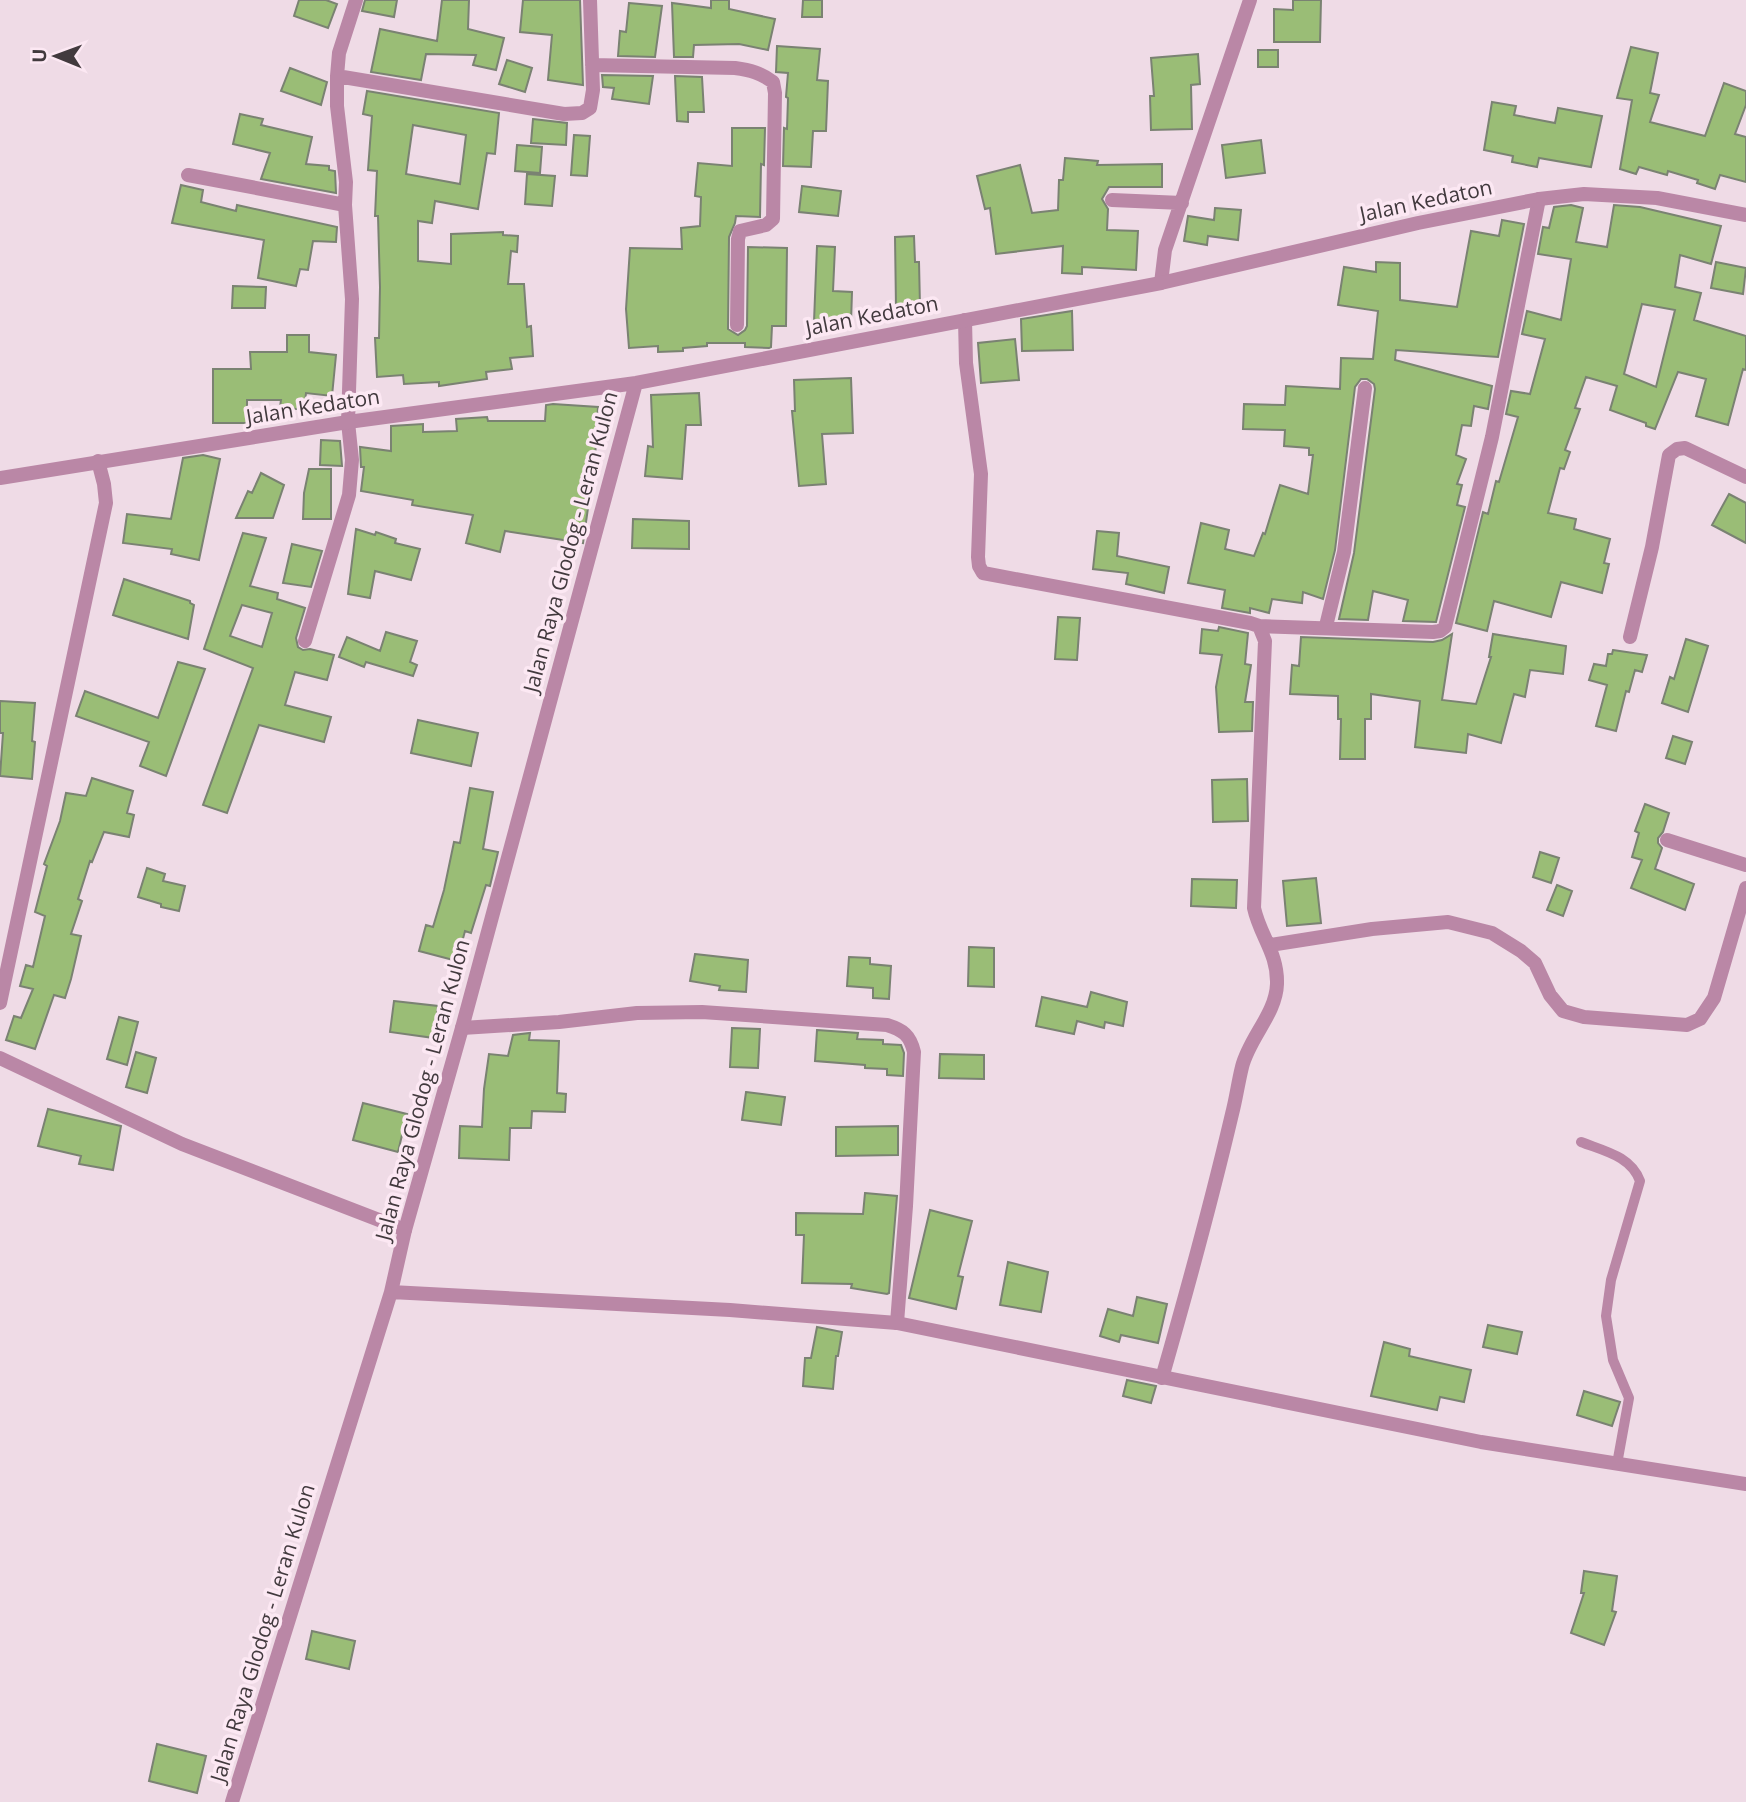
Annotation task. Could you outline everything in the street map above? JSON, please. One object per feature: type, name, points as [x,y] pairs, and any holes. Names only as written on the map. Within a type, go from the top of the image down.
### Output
[{"type":"street","points":[[304,641],[349,495],[352,460],[348,422],[352,299],[337,76],[339,53],[356,0]]},
{"type":"street","points":[[337,76],[565,114],[582,113],[590,108],[593,90],[590,0]]},
{"type":"street","points":[[1161,283],[1165,250],[1250,0]]},
{"type":"street","points":[[592,65],[735,68],[751,70],[773,82],[773,219],[766,225],[740,230],[737,325]]},
{"type":"street","points":[[188,175],[345,205]]},
{"type":"street","name":"Jalan Kedaton","points":[[0,478],[348,422],[636,383],[1161,283],[1418,223],[1539,198],[1584,194],[1657,198],[1746,215]]},
{"type":"street","points":[[965,320],[966,363],[981,474],[978,557],[983,573],[1259,626],[1440,631],[1445,627],[1492,437],[1539,198]]},
{"type":"street","points":[[1112,200],[1182,203]]},
{"type":"street","name":"Jalan Raya Glodog - Leran Kulon","points":[[232,1802],[391,1292],[405,1230],[636,383]]},
{"type":"street","points":[[1326,626],[1344,552],[1365,388]]},
{"type":"street","points":[[1630,637],[1652,547],[1669,455],[1676,449],[1685,448],[1746,477]]},
{"type":"street","points":[[0,1003],[106,503],[98,461]]},
{"type":"street","points":[[1162,1378],[1207,1215],[1242,1064],[1275,1000],[1277,984],[1270,945],[1258,923],[1254,908],[1265,641],[1259,626]]},
{"type":"street","points":[[1667,840],[1746,865]]},
{"type":"street","points":[[1270,945],[1372,929],[1448,922],[1492,933],[1521,951],[1535,962],[1550,995],[1563,1011],[1584,1017],[1687,1025],[1700,1019],[1714,998],[1746,888]]},
{"type":"street","points":[[462,1028],[559,1022],[637,1013],[702,1012],[887,1025],[900,1029],[911,1038],[914,1052],[897,1323]]},
{"type":"street","points":[[0,1058],[182,1144],[405,1230]]},
{"type":"street","points":[[391,1292],[730,1310],[897,1323],[1480,1442],[1746,1484]]},
{"type":"lane","points":[[1581,1142],[1627,1161],[1635,1167],[1640,1181],[1611,1280],[1606,1317],[1613,1360],[1629,1398],[1617,1464]]},
{"type":"building","points":[[299,0],[326,0],[337,4],[328,28],[294,16]]},
{"type":"building","points":[[365,0],[397,0],[394,17],[362,11]]},
{"type":"building","points":[[442,0],[469,0],[468,29],[504,38],[496,70],[473,65],[476,55],[426,54],[421,80],[371,72],[380,29],[437,41]]},
{"type":"building","points":[[523,0],[580,0],[583,85],[548,80],[552,35],[520,32]]},
{"type":"building","points":[[711,0],[729,0],[729,9],[775,19],[768,50],[739,44],[694,45],[693,57],[674,57],[672,3],[711,8]]},
{"type":"building","points":[[803,0],[822,0],[822,17],[802,17]]},
{"type":"building","points":[[1293,0],[1321,0],[1320,42],[1274,42],[1274,9],[1293,10]]},
{"type":"building","points":[[629,3],[662,6],[655,57],[618,56],[620,31],[626,32]]},
{"type":"building","points":[[777,46],[820,49],[817,80],[828,81],[826,131],[813,131],[811,167],[783,166],[788,73],[776,72]]},
{"type":"building","points":[[1631,47],[1658,53],[1650,93],[1659,95],[1650,122],[1705,136],[1724,83],[1746,91],[1746,105],[1735,134],[1746,137],[1746,182],[1720,175],[1715,189],[1697,183],[1698,180],[1668,171],[1667,175],[1639,167],[1636,174],[1620,169],[1632,100],[1617,98]]},
{"type":"building","points":[[1258,50],[1278,50],[1278,67],[1258,67]]},
{"type":"building","points":[[1198,54],[1200,84],[1191,85],[1192,129],[1151,130],[1150,96],[1154,96],[1151,58]]},
{"type":"building","points":[[507,60],[532,68],[525,92],[499,84]]},
{"type":"building","points":[[290,68],[327,82],[321,105],[281,91]]},
{"type":"building","points":[[602,75],[653,76],[649,104],[612,99],[614,88],[603,87]]},
{"type":"building","points":[[675,76],[702,77],[704,112],[688,112],[688,122],[677,121]]},
{"type":"building","points":[[367,91],[499,113],[495,154],[487,153],[478,209],[435,201],[432,223],[418,221],[418,261],[451,264],[451,234],[503,232],[503,235],[518,236],[517,252],[511,251],[508,284],[524,284],[527,327],[531,326],[533,356],[510,358],[512,369],[486,372],[487,379],[439,386],[439,382],[404,384],[403,375],[377,377],[375,338],[379,338],[380,287],[378,216],[375,216],[377,171],[368,170],[372,116],[363,114]],"holes":[[[413,125],[466,135],[460,184],[406,174]]]},
{"type":"building","points":[[1492,102],[1516,106],[1514,115],[1555,123],[1558,108],[1602,116],[1591,167],[1539,158],[1537,167],[1512,162],[1513,156],[1484,150]]},
{"type":"building","points":[[240,114],[263,119],[261,125],[312,137],[306,164],[329,166],[329,170],[335,171],[336,193],[261,179],[270,153],[233,144]]},
{"type":"building","points":[[533,119],[567,123],[566,145],[531,143]]},
{"type":"building","points":[[732,128],[765,128],[760,217],[736,216],[729,237],[728,329],[738,335],[747,326],[748,247],[787,248],[786,326],[772,326],[769,348],[745,347],[745,343],[707,343],[707,346],[683,348],[683,351],[658,352],[658,346],[629,348],[626,309],[630,248],[682,249],[681,228],[700,226],[701,197],[695,196],[698,163],[732,166]]},
{"type":"building","points":[[574,135],[590,136],[587,176],[571,175]]},
{"type":"building","points":[[1261,140],[1265,173],[1226,178],[1222,145]]},
{"type":"building","points":[[517,145],[542,147],[540,173],[515,171]]},
{"type":"building","points":[[1065,158],[1098,161],[1097,165],[1162,164],[1162,187],[1109,187],[1102,199],[1108,209],[1107,230],[1138,231],[1136,270],[1082,267],[1082,274],[1062,273],[1063,246],[996,254],[990,208],[985,209],[977,176],[1020,165],[1032,213],[1058,210],[1059,180],[1063,180]]},
{"type":"building","points":[[527,174],[555,176],[552,206],[525,204]]},
{"type":"building","points":[[181,185],[203,190],[201,202],[236,211],[237,205],[337,227],[336,242],[313,241],[308,270],[300,269],[296,286],[258,278],[264,240],[172,223]]},
{"type":"building","points":[[802,186],[841,191],[838,216],[799,212]]},
{"type":"building","points":[[1571,205],[1583,208],[1576,242],[1607,247],[1614,205],[1640,207],[1721,226],[1711,264],[1680,255],[1675,287],[1701,293],[1694,320],[1746,336],[1746,370],[1743,369],[1728,425],[1696,416],[1706,379],[1678,372],[1655,429],[1610,410],[1617,386],[1586,377],[1575,408],[1580,409],[1565,450],[1570,452],[1564,469],[1560,468],[1548,513],[1576,519],[1574,529],[1610,539],[1604,563],[1609,564],[1602,593],[1561,582],[1551,617],[1494,601],[1487,631],[1456,623],[1483,512],[1488,514],[1496,481],[1499,482],[1518,417],[1506,414],[1511,391],[1530,394],[1545,339],[1522,334],[1527,311],[1561,320],[1571,259],[1538,254],[1543,227],[1549,228],[1554,207]],"holes":[[[1642,304],[1675,310],[1656,387],[1624,374]]]},
{"type":"building","points":[[1215,208],[1241,210],[1238,240],[1208,236],[1207,245],[1184,241],[1188,216],[1214,220]]},
{"type":"building","points":[[1502,220],[1524,224],[1498,357],[1396,350],[1395,360],[1492,386],[1488,409],[1474,406],[1471,426],[1462,425],[1456,455],[1466,459],[1457,484],[1462,485],[1457,505],[1465,507],[1436,622],[1403,621],[1408,600],[1373,591],[1368,620],[1339,619],[1354,553],[1375,389],[1374,384],[1367,379],[1361,379],[1355,387],[1335,550],[1323,599],[1303,592],[1302,603],[1272,599],[1269,613],[1250,608],[1250,613],[1222,608],[1225,590],[1188,583],[1201,523],[1229,530],[1225,549],[1254,556],[1263,533],[1265,534],[1280,485],[1308,494],[1313,455],[1309,455],[1309,448],[1284,446],[1285,430],[1243,429],[1244,404],[1285,405],[1286,386],[1340,389],[1341,358],[1373,359],[1378,311],[1338,305],[1344,267],[1376,272],[1376,262],[1400,263],[1400,300],[1457,307],[1471,231],[1499,236]]},
{"type":"building","points":[[914,236],[915,262],[919,262],[920,306],[896,307],[895,237]]},
{"type":"building","points":[[817,246],[835,247],[833,291],[852,292],[851,323],[814,322]]},
{"type":"building","points":[[1716,262],[1746,268],[1743,294],[1711,288]]},
{"type":"building","points":[[233,286],[266,287],[265,308],[232,308]]},
{"type":"building","points":[[1072,311],[1073,350],[1022,351],[1021,319]]},
{"type":"building","points":[[287,335],[309,335],[309,352],[336,355],[332,396],[306,393],[304,410],[280,407],[281,400],[247,400],[247,423],[213,423],[213,369],[251,369],[250,352],[287,352]]},
{"type":"building","points":[[1015,339],[1019,380],[981,383],[978,343]]},
{"type":"building","points":[[851,378],[853,433],[822,434],[826,484],[799,486],[792,411],[795,411],[794,380]]},
{"type":"building","points":[[699,393],[701,425],[686,425],[682,479],[645,476],[648,446],[653,447],[651,395]]},
{"type":"building","points":[[546,405],[598,407],[595,459],[583,543],[505,531],[500,552],[466,543],[473,515],[412,505],[413,500],[361,491],[364,467],[361,467],[360,447],[391,451],[391,426],[423,424],[423,432],[457,431],[456,419],[487,417],[488,421],[545,421]]},
{"type":"building","points":[[321,440],[340,441],[342,466],[320,465]]},
{"type":"building","points":[[203,455],[220,459],[199,560],[171,554],[172,549],[123,543],[127,514],[171,519],[183,458]]},
{"type":"building","points":[[309,469],[331,469],[331,519],[303,519],[304,493]]},
{"type":"building","points":[[261,473],[284,485],[273,518],[236,518],[248,491],[252,493]]},
{"type":"building","points":[[1729,494],[1746,503],[1746,543],[1712,525]]},
{"type":"building","points":[[633,519],[689,521],[689,549],[632,548]]},
{"type":"building","points":[[356,529],[375,535],[376,532],[396,539],[395,543],[420,549],[411,580],[375,571],[370,598],[348,594]]},
{"type":"building","points":[[1097,531],[1119,533],[1117,556],[1169,567],[1164,593],[1126,584],[1128,573],[1093,569]]},
{"type":"building","points":[[243,533],[266,538],[250,586],[278,593],[277,599],[305,608],[296,638],[298,647],[334,655],[327,680],[295,672],[285,705],[331,717],[324,742],[259,725],[227,813],[203,805],[253,668],[204,649]],"holes":[[[242,605],[272,613],[262,647],[230,636]]]},
{"type":"building","points":[[292,544],[322,551],[311,587],[283,583]]},
{"type":"building","points":[[124,579],[190,601],[194,605],[188,639],[113,615]]},
{"type":"building","points":[[1058,617],[1080,618],[1077,660],[1055,659]]},
{"type":"building","points":[[1219,627],[1248,633],[1245,664],[1251,665],[1245,702],[1253,702],[1252,731],[1219,732],[1216,687],[1222,655],[1200,653],[1202,629],[1218,631]]},
{"type":"building","points":[[386,632],[417,641],[410,662],[417,665],[413,676],[366,662],[364,667],[339,657],[347,637],[380,651]]},
{"type":"building","points":[[1452,634],[1442,700],[1476,704],[1491,657],[1493,634],[1566,646],[1563,674],[1530,670],[1525,697],[1514,694],[1501,743],[1468,734],[1466,753],[1415,747],[1420,701],[1371,694],[1371,719],[1365,719],[1365,759],[1340,759],[1341,719],[1338,719],[1338,696],[1290,694],[1292,665],[1299,666],[1301,637],[1433,642]]},
{"type":"building","points":[[1686,639],[1708,646],[1688,712],[1662,703],[1670,677],[1674,679]]},
{"type":"building","points":[[1613,650],[1647,655],[1642,672],[1635,670],[1629,692],[1626,691],[1616,731],[1596,726],[1607,685],[1589,680],[1594,664],[1606,666],[1608,654],[1612,654]]},
{"type":"building","points":[[178,662],[205,669],[166,776],[140,766],[149,742],[76,716],[85,691],[158,718]]},
{"type":"building","points":[[0,701],[35,703],[32,779],[0,776],[3,733],[0,733]]},
{"type":"building","points":[[418,720],[478,733],[471,766],[411,753]]},
{"type":"building","points":[[1673,736],[1692,742],[1685,764],[1666,758]]},
{"type":"building","points":[[92,778],[133,791],[127,813],[134,815],[129,837],[104,832],[92,862],[90,861],[78,899],[82,901],[71,934],[81,936],[71,979],[65,998],[54,995],[35,1049],[6,1040],[14,1016],[21,1018],[33,989],[20,986],[26,965],[33,967],[45,916],[35,912],[47,866],[44,864],[60,821],[66,793],[86,796]]},
{"type":"building","points":[[1247,779],[1248,821],[1213,822],[1212,780]]},
{"type":"building","points":[[470,788],[493,792],[483,849],[498,852],[490,886],[486,885],[471,933],[465,931],[457,961],[419,951],[426,925],[433,927],[454,842],[460,843]]},
{"type":"building","points":[[1645,804],[1669,813],[1663,832],[1658,838],[1662,848],[1655,869],[1694,884],[1685,910],[1631,888],[1642,860],[1632,857],[1639,833],[1635,831]]},
{"type":"building","points":[[1540,852],[1559,858],[1551,883],[1533,877]]},
{"type":"building","points":[[147,868],[165,874],[163,881],[185,886],[179,911],[138,897]]},
{"type":"building","points":[[1316,878],[1321,923],[1287,926],[1283,881]]},
{"type":"building","points":[[1192,879],[1237,880],[1236,908],[1191,906]]},
{"type":"building","points":[[1557,885],[1572,891],[1563,916],[1547,910]]},
{"type":"building","points":[[969,947],[994,948],[994,987],[968,986]]},
{"type":"building","points":[[695,954],[748,960],[746,992],[719,990],[720,986],[690,981]]},
{"type":"building","points":[[849,957],[870,958],[870,964],[891,966],[889,999],[873,998],[873,988],[847,986]]},
{"type":"building","points":[[1091,992],[1127,1002],[1123,1026],[1105,1022],[1104,1028],[1077,1021],[1074,1034],[1036,1026],[1042,997],[1087,1007]]},
{"type":"building","points":[[394,1001],[438,1006],[434,1038],[390,1032]]},
{"type":"building","points":[[119,1017],[138,1022],[127,1065],[107,1059]]},
{"type":"building","points":[[732,1028],[760,1029],[758,1068],[730,1067]]},
{"type":"building","points":[[817,1030],[858,1033],[857,1039],[883,1040],[883,1044],[901,1045],[904,1053],[903,1076],[887,1075],[887,1069],[865,1068],[865,1065],[815,1061]]},
{"type":"building","points":[[530,1033],[529,1040],[559,1041],[557,1093],[566,1094],[565,1112],[532,1111],[531,1128],[510,1128],[509,1160],[459,1158],[460,1126],[482,1127],[489,1054],[508,1056],[513,1035]]},
{"type":"building","points":[[136,1052],[156,1058],[147,1093],[126,1087]]},
{"type":"building","points":[[940,1054],[984,1055],[984,1079],[939,1078]]},
{"type":"building","points":[[746,1092],[785,1097],[781,1125],[742,1120]]},
{"type":"building","points":[[363,1103],[407,1114],[398,1152],[353,1140]]},
{"type":"building","points":[[48,1109],[121,1126],[113,1170],[79,1164],[81,1156],[38,1146]]},
{"type":"building","points":[[898,1126],[898,1155],[836,1156],[836,1127]]},
{"type":"building","points":[[865,1193],[897,1196],[889,1293],[851,1288],[852,1284],[802,1283],[804,1235],[796,1235],[796,1213],[863,1214]]},
{"type":"building","points":[[930,1210],[972,1221],[958,1276],[963,1277],[956,1309],[909,1298]]},
{"type":"building","points":[[1008,1262],[1048,1272],[1041,1312],[1000,1305]]},
{"type":"building","points":[[1137,1297],[1167,1304],[1158,1343],[1121,1335],[1119,1342],[1100,1336],[1108,1309],[1133,1316]]},
{"type":"building","points":[[1488,1325],[1522,1332],[1517,1354],[1483,1347]]},
{"type":"building","points":[[817,1327],[842,1332],[836,1356],[833,1389],[803,1386],[805,1358],[811,1358]]},
{"type":"building","points":[[1384,1342],[1410,1349],[1409,1356],[1471,1370],[1464,1402],[1440,1397],[1437,1410],[1371,1396]]},
{"type":"building","points":[[1127,1380],[1156,1386],[1151,1403],[1123,1396]]},
{"type":"building","points":[[1584,1391],[1620,1402],[1612,1426],[1577,1415]]},
{"type":"building","points":[[1584,1571],[1617,1576],[1612,1611],[1616,1612],[1604,1645],[1571,1633],[1584,1593],[1581,1593]]},
{"type":"building","points":[[312,1631],[355,1641],[349,1669],[306,1659]]},
{"type":"building","points":[[157,1744],[206,1756],[197,1793],[149,1781]]}]
